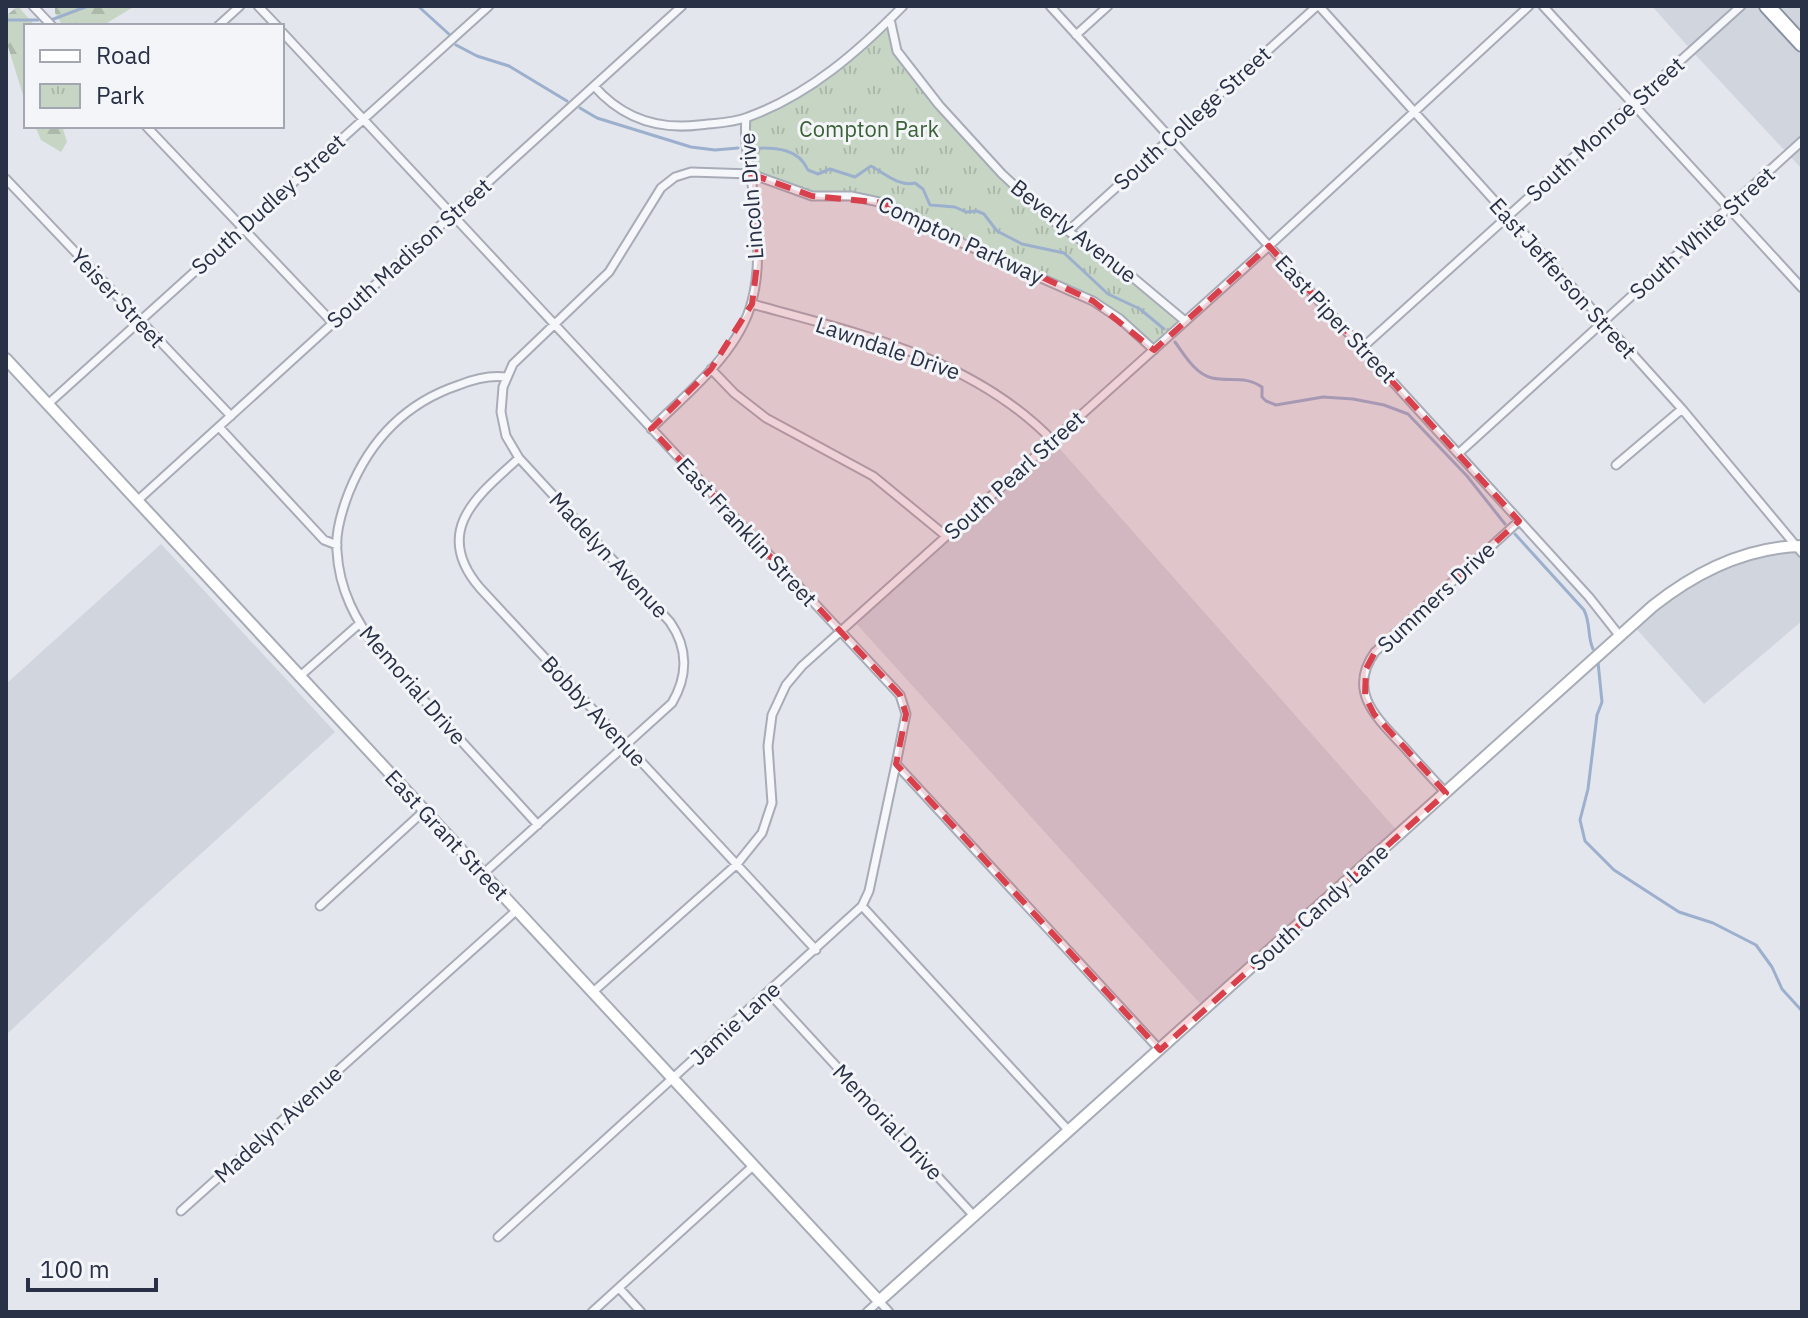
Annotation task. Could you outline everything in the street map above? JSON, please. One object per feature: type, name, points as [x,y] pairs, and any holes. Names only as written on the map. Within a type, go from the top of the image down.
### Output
[{"type":"highway","points":[[1767,6],[1802,44]]},
{"type":"main road","name":"East Grant Street","points":[[6,359],[879,1301]]},
{"type":"main road","name":"South Candy Lane","points":[[879,1301],[1653,606],[1696,576],[1737,558],[1800,549]]},
{"type":"street","points":[[33,6],[50,24]]},
{"type":"street","points":[[220,24],[240,6]]},
{"type":"street","points":[[258,6],[275,24]]},
{"type":"street","name":"South Dudley Street","points":[[48,404],[489,6]]},
{"type":"street","name":"South Madison Street","points":[[137,501],[682,6]]},
{"type":"street","points":[[594,86],[617,108],[656,124],[684,127],[746,118],[801,92],[838,66],[903,6]]},
{"type":"street","name":"East Piper Street","points":[[1050,6],[1459,453],[1589,597],[1619,635]]},
{"type":"street","points":[[1076,35],[1108,6]]},
{"type":"street","name":"East Jefferson Street","points":[[1318,6],[1682,409],[1800,549]]},
{"type":"street","name":"South College Street","points":[[1068,231],[1318,6]]},
{"type":"street","name":"South Pearl Street","points":[[593,992],[737,864],[762,833],[770,814],[772,786],[768,746],[775,706],[794,675],[1269,246],[1529,6]]},
{"type":"street","points":[[1543,6],[1802,288]]},
{"type":"street","name":"South Monroe Street","points":[[1363,347],[1741,6]]},
{"type":"street","name":"Beverly Avenue","points":[[890,19],[897,51],[939,105],[1023,194],[1068,231],[1124,270],[1185,321]]},
{"type":"street","name":"East Franklin Street","points":[[284,34],[903,699],[906,719],[896,764]]},
{"type":"street","name":"Lincoln Drive","points":[[651,429],[711,369],[731,344],[752,304],[758,257],[751,174],[745,145],[746,118]]},
{"type":"street","points":[[148,128],[332,322]]},
{"type":"street","name":"South White Street","points":[[1459,453],[1802,141]]},
{"type":"street","points":[[506,377],[513,364],[609,272],[656,195],[668,182],[691,172],[751,174]]},
{"type":"street","name":"Compton Parkway","points":[[751,174],[812,196],[851,196],[884,203],[948,237],[1093,301],[1127,324],[1154,350]]},
{"type":"street","name":"Yeiser Street","points":[[6,179],[231,416]]},
{"type":"street","name":"Lawndale Drive","points":[[752,304],[864,336],[958,370],[1011,403],[1053,441]]},
{"type":"street","points":[[711,369],[734,393],[766,418],[873,476],[946,536]]},
{"type":"street","name":"Memorial Drive","points":[[506,377],[489,377],[447,389],[415,405],[390,425],[359,468],[341,515],[337,545],[343,585],[359,624],[379,651],[538,825]]},
{"type":"street","name":"Madelyn Avenue","points":[[483,874],[672,703],[684,673],[681,641],[670,622],[519,458],[502,424],[501,399],[506,377]]},
{"type":"street","points":[[1616,465],[1682,409]]},
{"type":"street","points":[[219,427],[324,540],[337,545]]},
{"type":"street","name":"Bobby Avenue","points":[[519,458],[470,504],[462,525],[463,559],[472,579],[816,950]]},
{"type":"street","name":"Summers Drive","points":[[1446,793],[1374,714],[1364,689],[1366,669],[1375,652],[1519,521]]},
{"type":"street","points":[[299,677],[359,624]]},
{"type":"street","points":[[896,764],[1160,1050]]},
{"type":"street","name":"Jamie Lane","points":[[498,1237],[862,906],[869,891],[896,764]]},
{"type":"street","points":[[320,906],[424,811]]},
{"type":"street","points":[[862,906],[1069,1131]]},
{"type":"street","name":"Madelyn Avenue","points":[[181,1211],[517,910]]},
{"type":"street","name":"Memorial Drive","points":[[769,993],[974,1216]]},
{"type":"street","points":[[592,1312],[753,1166]]},
{"type":"street","points":[[619,1288],[641,1312]]},
{"type":"street","name":"South Candy Lane","points":[[867,1312],[879,1301]]},
{"type":"street","name":"East Grant Street","points":[[879,1301],[889,1312]]},
{"type":"highlighted area","points":[[751,174],[812,196],[884,203],[1093,301],[1154,350],[1269,246],[1519,521],[1375,652],[1366,669],[1365,696],[1374,714],[1446,793],[1160,1050],[896,764],[906,714],[900,695],[651,429],[711,369],[752,304],[758,257]]},
{"type":"shaded area","points":[[1652,6],[1802,6],[1802,169],[1692,51]]},
{"type":"shaded area","points":[[1053,441],[1400,834],[1205,1009],[853,620]]},
{"type":"shaded area","points":[[161,544],[335,732],[6,1035],[6,684]]},
{"type":"shaded area","points":[[1802,546],[1802,621],[1704,704],[1632,624],[1653,606],[1736,558]]},
{"type":"green space","points":[[18,6],[33,24],[24,24],[24,98],[6,40],[6,16]]},
{"type":"green space","points":[[55,6],[135,6],[105,24],[62,24],[55,13]]},
{"type":"green space","name":"Compton Park","points":[[890,19],[897,51],[939,105],[1037,208],[1185,321],[1154,350],[1107,309],[875,200],[828,197],[751,174],[746,118],[801,92]]},
{"type":"green space","points":[[36,128],[63,128],[67,142],[61,152],[41,140]]},
{"type":"waterway","points":[[51,20],[88,6]]},
{"type":"waterway","points":[[418,6],[451,36]]},
{"type":"waterway","points":[[6,20],[38,20]]},
{"type":"waterway","points":[[456,45],[477,56],[509,66],[567,101]]},
{"type":"waterway","points":[[580,108],[597,118],[691,147],[715,150],[738,148]]},
{"type":"waterway","points":[[752,148],[792,153],[804,162],[808,170],[818,174],[830,169],[855,177],[871,166],[897,181],[915,183],[923,189],[930,205],[977,211],[984,214],[997,231],[1022,244],[1064,253],[1108,294],[1140,309],[1164,329]]},
{"type":"waterway","points":[[1175,342],[1190,363],[1206,376],[1255,383],[1262,387],[1262,397],[1276,405],[1323,397],[1353,399],[1408,414],[1467,476],[1505,524]]},
{"type":"waterway","points":[[1515,534],[1584,610],[1593,649]]},
{"type":"waterway","points":[[1598,662],[1602,702],[1597,715],[1588,789],[1580,820],[1585,841],[1614,870],[1679,912],[1713,923],[1756,945],[1772,967],[1782,989],[1802,1011]]}]
